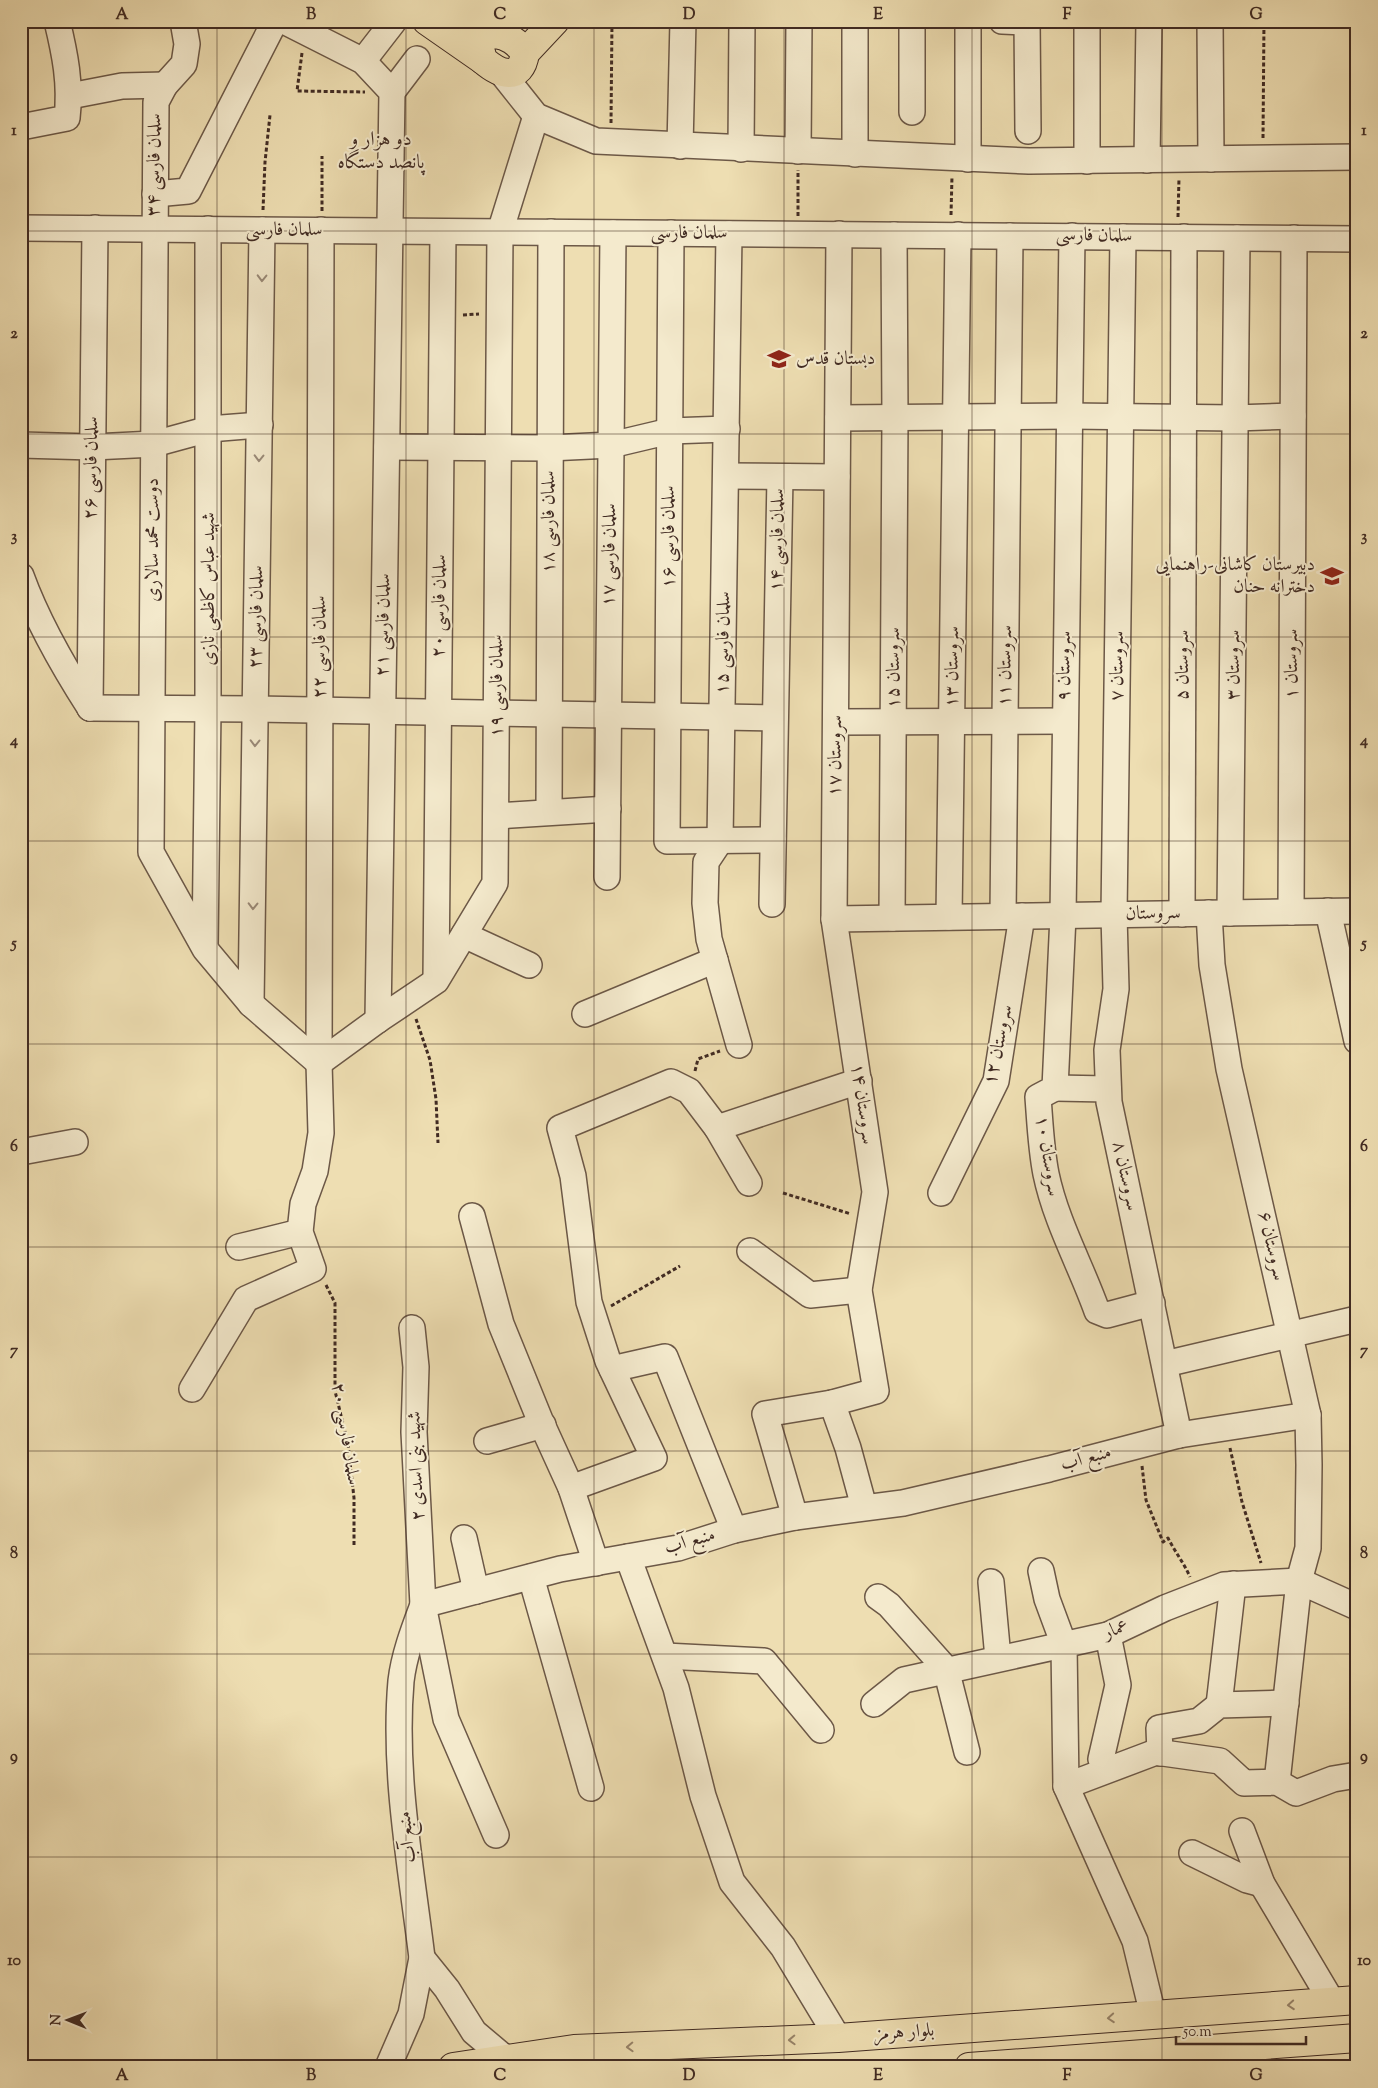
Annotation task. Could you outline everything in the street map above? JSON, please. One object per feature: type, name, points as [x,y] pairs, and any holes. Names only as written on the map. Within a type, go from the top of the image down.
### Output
[{"type":"main road","points":[[427,21],[495,41],[508,37],[514,41],[524,54]]},
{"type":"main road","points":[[459,21],[495,41],[513,72],[523,66],[524,54],[555,21]]},
{"type":"main road","name":"بلوار هرمز","points":[[453,2067],[506,2059],[568,2058],[1345,2001]]},
{"type":"main road","points":[[969,2067],[1357,2038]]},
{"type":"street","points":[[21,127],[67,118],[70,96],[67,64],[57,21]]},
{"type":"street","name":"سلمان فارسی ۳۴","points":[[154,229],[156,102],[164,85],[184,64],[187,44],[183,21]]},
{"type":"street","points":[[155,194],[188,191],[275,21]]},
{"type":"street","points":[[363,61],[394,21]]},
{"type":"street","points":[[680,146],[683,21]]},
{"type":"street","points":[[741,148],[742,21]]},
{"type":"street","points":[[798,151],[799,21]]},
{"type":"street","points":[[855,21],[855,154]]},
{"type":"street","points":[[912,21],[912,112]]},
{"type":"street","points":[[960,158],[968,21]]},
{"type":"street","points":[[1002,21],[1026,21],[1028,131]]},
{"type":"street","points":[[1087,21],[1087,161]]},
{"type":"street","points":[[1147,160],[1149,21]]},
{"type":"street","points":[[1210,21],[1211,159]]},
{"type":"street","points":[[294,27],[363,61],[392,92],[416,59]]},
{"type":"street","points":[[495,41],[536,116],[596,141],[855,154],[1087,161],[1357,157]]},
{"type":"street","points":[[70,96],[122,86],[164,85]]},
{"type":"street","name":"سلمان فارسی ۲۱","points":[[378,1020],[392,92]]},
{"type":"street","name":"سلمان فارسی ۱۹","points":[[319,1063],[436,981],[495,883],[500,232],[536,116]]},
{"type":"street","name":"سلمان فارسی","points":[[21,228],[390,229],[443,232],[1357,238]]},
{"type":"street","name":"سلمان فارسی ۲۶","points":[[90,708],[95,228]]},
{"type":"street","name":"دوست محمد سالاری","points":[[154,229],[151,852],[205,948]]},
{"type":"street","name":"شهید عباس کاظمی نازی","points":[[205,948],[208,709],[208,229]]},
{"type":"street","name":"سلمان فارسی ۲۳","points":[[252,1004],[262,230]]},
{"type":"street","name":"سلمان فارسی ۲۲","points":[[319,1063],[321,230]]},
{"type":"street","name":"سلمان فارسی ۲۰","points":[[436,981],[443,232]]},
{"type":"street","name":"سلمان فارسی ۱۸","points":[[549,812],[551,232]]},
{"type":"street","name":"سلمان فارسی ۱۷","points":[[607,877],[613,232]]},
{"type":"street","name":"سلمان فارسی ۱۶","points":[[671,233],[666,841],[720,841]]},
{"type":"street","name":"سلمان فارسی ۱۵","points":[[720,841],[729,234]]},
{"type":"street","points":[[837,477],[839,234]]},
{"type":"street","name":"سروستان ۱۵","points":[[892,918],[895,417],[894,235]]},
{"type":"street","name":"سروستان ۱۳","points":[[949,917],[956,416],[954,235]]},
{"type":"street","name":"سروستان ۱۱","points":[[1010,236],[1005,721],[1013,916]]},
{"type":"street","name":"سروستان ۹","points":[[1062,916],[1072,236]]},
{"type":"street","name":"سروستان ۷","points":[[1114,915],[1124,237]]},
{"type":"street","name":"سروستان ۵","points":[[1181,237],[1183,417],[1182,914]]},
{"type":"street","name":"سروستان ۳","points":[[1220,913],[1235,418],[1237,238]]},
{"type":"street","name":"سروستان ۱","points":[[1291,912],[1294,238]]},
{"type":"street","points":[[838,418],[956,416],[1235,418],[1293,416]]},
{"type":"street","points":[[21,445],[92,447],[154,444],[209,429],[260,425]]},
{"type":"street","points":[[387,447],[550,448],[611,445],[670,430],[726,430]]},
{"type":"street","points":[[726,476],[780,477]]},
{"type":"street","name":"سلمان فارسی ۱۴","points":[[772,904],[780,477],[837,477]]},
{"type":"street","name":"سروستان ۱۷","points":[[834,919],[837,722],[837,477]]},
{"type":"street","points":[[21,576],[27,593],[59,660],[90,708],[775,718]]},
{"type":"street","points":[[837,722],[1064,721]]},
{"type":"street","points":[[496,816],[608,809]]},
{"type":"street","points":[[739,1045],[709,939],[705,903],[706,862],[720,841],[773,840]]},
{"type":"street","points":[[1328,911],[1357,1041]]},
{"type":"street","name":"سروستان","points":[[949,917],[1357,911]]},
{"type":"street","name":"سروستان ۶","points":[[1220,913],[1212,965],[1229,1068],[1308,1415],[1308,1548],[1299,1581],[1278,1782]]},
{"type":"street","name":"سروستان ۸","points":[[1114,915],[1116,989],[1107,1050],[1109,1102],[1179,1435]]},
{"type":"street","name":"سروستان ۱۲","points":[[941,1193],[996,1081],[1013,916]]},
{"type":"street","name":"سروستان ۱۰","points":[[1062,916],[1055,1088],[1038,1097],[1046,1175],[1068,1240],[1086,1279],[1097,1311],[1107,1315],[1152,1303]]},
{"type":"street","points":[[834,919],[949,917]]},
{"type":"street","name":"سروستان ۱۴","points":[[832,1403],[876,1391],[859,1290],[875,1192],[834,919]]},
{"type":"street","points":[[464,935],[529,966]]},
{"type":"street","points":[[192,1389],[246,1299],[313,1269],[300,1232],[303,1204],[315,1171],[321,1133],[319,1063],[252,1004],[205,948]]},
{"type":"street","points":[[585,1014],[715,960]]},
{"type":"street","points":[[717,1128],[859,1081]]},
{"type":"street","points":[[572,1488],[654,1458],[612,1369],[589,1302],[573,1176],[560,1128],[671,1082],[689,1091],[717,1128],[749,1183]]},
{"type":"street","points":[[1055,1088],[1108,1089]]},
{"type":"street","points":[[21,1152],[75,1142]]},
{"type":"street","points":[[472,1216],[502,1324],[543,1425],[572,1488],[596,1563]]},
{"type":"street","points":[[239,1248],[300,1232]]},
{"type":"street","points":[[750,1251],[810,1295],[859,1290]]},
{"type":"street","points":[[1165,1364],[1357,1319]]},
{"type":"street","name":"شهید بنی اسدی ۲","points":[[412,1328],[416,1367],[414,1432],[423,1605]]},
{"type":"street","points":[[612,1369],[665,1357],[734,1530]]},
{"type":"street","points":[[795,1517],[765,1414],[832,1403],[848,1448],[864,1507]]},
{"type":"street","name":"منبع آب","points":[[422,1958],[399,1758],[402,1680],[413,1632],[423,1605],[531,1577],[678,1548],[734,1530],[795,1517],[903,1503],[1049,1469],[1179,1435],[1308,1415]]},
{"type":"street","points":[[487,1441],[543,1425]]},
{"type":"street","points":[[464,1538],[476,1591]]},
{"type":"street","points":[[628,1557],[676,1688],[703,1796],[732,1882],[783,1947],[838,2038]]},
{"type":"street","points":[[1041,1571],[1047,1600],[1064,1645],[1066,1786],[1135,1941],[1153,2015]]},
{"type":"street","points":[[531,1577],[592,1788]]},
{"type":"street","name":"عمار","points":[[874,1704],[904,1680],[946,1669],[1108,1635],[1224,1585],[1299,1581],[1357,1607]]},
{"type":"street","points":[[991,1582],[998,1658]]},
{"type":"street","points":[[1219,1705],[1233,1584]]},
{"type":"street","points":[[878,1597],[889,1605],[946,1669],[967,1752]]},
{"type":"street","points":[[423,1605],[446,1719],[496,1835]]},
{"type":"street","points":[[1101,1759],[1118,1685],[1108,1635]]},
{"type":"street","points":[[665,1656],[764,1661],[821,1730]]},
{"type":"street","points":[[1160,1753],[1159,1728],[1199,1721],[1219,1705],[1286,1703]]},
{"type":"street","points":[[1066,1786],[1156,1752],[1220,1761],[1244,1783],[1278,1782],[1296,1793],[1333,1779],[1357,1775]]},
{"type":"street","points":[[1242,1831],[1262,1884],[1345,2001]]},
{"type":"street","points":[[1192,1853],[1247,1880],[1262,1884]]},
{"type":"street","points":[[422,1958],[446,1989],[474,2032],[506,2059]]},
{"type":"street","points":[[388,2067],[411,2014],[422,1958]]},
{"type":"path","points":[[611,143],[612,21]]},
{"type":"path","points":[[1263,158],[1264,21]]},
{"type":"path","points":[[294,27],[297,91],[392,92]]},
{"type":"path","points":[[262,230],[265,162],[270,116]]},
{"type":"path","points":[[798,151],[798,234]]},
{"type":"path","points":[[321,230],[322,156]]},
{"type":"path","points":[[954,235],[960,158]]},
{"type":"path","points":[[1179,160],[1181,237]]},
{"type":"path","points":[[442,316],[499,313]]},
{"type":"path","points":[[405,1002],[418,1022],[430,1060],[436,1099],[438,1143]]},
{"type":"path","points":[[689,1091],[698,1059],[739,1045]]},
{"type":"path","points":[[784,1193],[870,1220]]},
{"type":"path","points":[[592,1311],[609,1308],[680,1266]]},
{"type":"path","name":"سلمان فارسی ۲۰","points":[[313,1269],[324,1280],[335,1302],[335,1391],[348,1444],[354,1498],[354,1547]]},
{"type":"path","points":[[1225,1428],[1242,1502],[1267,1583]]},
{"type":"path","points":[[1139,1446],[1146,1500],[1163,1542],[1168,1538],[1176,1553],[1184,1562],[1198,1595]]},
{"type":"place","name":"دبستان قدس","points":[[779,359]]},
{"type":"place","name":"دبیرستان کاشانی-راهنمایی دخترانه حنان","points":[[1332,576]]},
{"type":"district","name":"دو هزار و پانصد دستگاه","points":[[381,152]]}]
